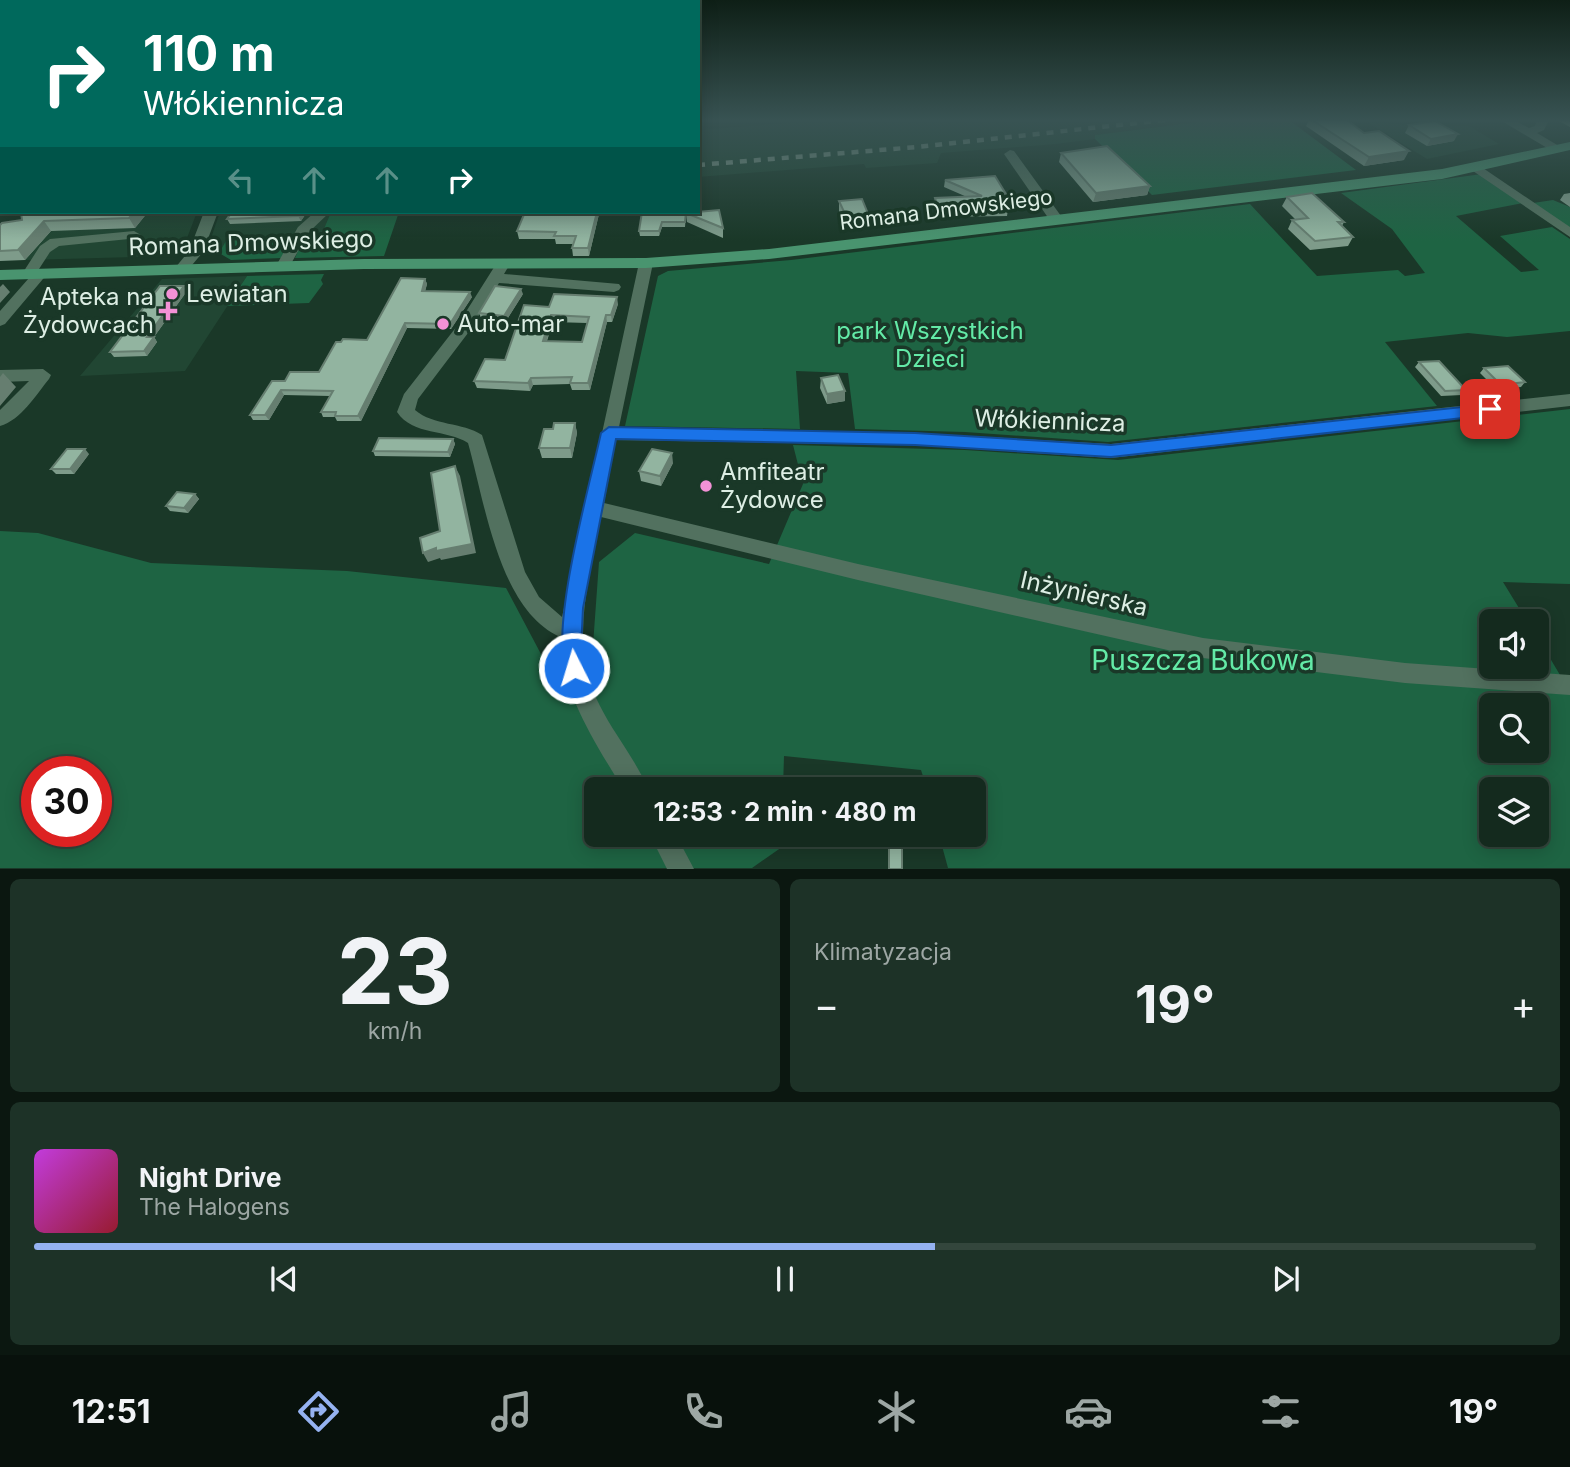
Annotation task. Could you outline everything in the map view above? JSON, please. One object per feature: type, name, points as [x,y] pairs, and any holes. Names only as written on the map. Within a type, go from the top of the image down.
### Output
[{"type":"main road","name":"Romana Dmowskiego","points":[[0,275],[283,266],[498,271],[769,254],[1477,168],[1509,161]]},
{"type":"street","points":[[1015,161],[1056,219]]},
{"type":"street","points":[[1477,168],[1570,233]]},
{"type":"street","points":[[182,268],[196,252],[210,214]]},
{"type":"street","points":[[283,266],[303,230],[321,214]]},
{"type":"street","points":[[0,321],[35,274],[45,249],[55,242],[134,234]]},
{"type":"street","points":[[629,777],[596,719],[574,668],[571,632],[573,608],[593,508],[646,263]]},
{"type":"street","points":[[571,632],[554,626],[541,616],[518,578],[510,559],[476,440],[468,433],[418,421],[406,412],[410,398],[463,329],[498,271],[614,287]]},
{"type":"street","points":[[0,376],[43,375],[0,420]]},
{"type":"street","name":"Włókiennicza","points":[[609,433],[915,439],[1111,451],[1570,400]]},
{"type":"street","name":"Inżynierska","points":[[593,508],[858,572],[1203,648],[1405,673],[1570,685]]},
{"type":"street","points":[[669,847],[681,869]]},
{"type":"shaded area","points":[[700,161],[938,161],[937,163],[866,168],[864,164],[700,177]]},
{"type":"shaded area","points":[[54,214],[196,214],[182,251],[172,256],[25,260],[49,232]]},
{"type":"shaded area","points":[[219,214],[330,214],[315,251],[221,254],[208,247]]},
{"type":"shaded area","points":[[247,276],[185,371],[80,376],[162,279]]},
{"type":"green space","points":[[1117,161],[1343,161],[1356,170],[1152,195]]},
{"type":"green space","name":"park Wszystkich Dzieci","points":[[1482,174],[1523,203],[1456,216],[1521,272],[1539,270],[1500,236],[1552,227],[1570,239],[1570,331],[1507,337],[1468,333],[1385,342],[1437,406],[1108,442],[965,432],[855,429],[848,373],[796,371],[800,429],[625,426],[658,276],[668,271],[791,260],[1250,204],[1317,276],[1398,270],[1405,276],[1425,273],[1392,229],[1341,193]]},
{"type":"green space","points":[[1553,200],[1570,207],[1570,228],[1533,203]]},
{"type":"green space","points":[[330,214],[398,214],[384,256],[295,258],[298,251],[315,250]]},
{"type":"green space","points":[[293,238],[282,258],[231,260],[219,253],[226,241]]},
{"type":"green space","points":[[324,274],[321,280],[323,284],[309,303],[227,306],[247,276]]},
{"type":"green space","name":"Puszcza Bukowa","points":[[1570,409],[1570,584],[1503,582],[1520,609],[1479,609],[1479,679],[1549,679],[1549,656],[1570,692],[1570,868],[948,868],[942,847],[986,847],[986,777],[923,777],[921,770],[784,756],[783,777],[584,777],[584,847],[782,847],[752,868],[0,868],[0,531],[38,533],[151,563],[347,571],[506,588],[542,656],[593,645],[599,562],[635,533],[769,564],[803,484],[793,445],[965,450],[1118,460]]},
{"type":"building","points":[[1068,161],[1123,161],[1150,186],[1096,193]]},
{"type":"building","points":[[995,176],[1006,194],[1000,194],[1008,209],[939,210],[935,198],[982,196],[945,180]]},
{"type":"building","points":[[1312,193],[1344,222],[1338,222],[1353,237],[1315,241],[1292,220],[1308,218],[1287,197]]},
{"type":"building","points":[[862,199],[868,214],[846,216],[839,201]]},
{"type":"building","points":[[719,210],[723,228],[688,214],[700,214],[700,212]]},
{"type":"building","points":[[21,214],[133,214],[129,218],[44,221],[18,250],[0,251],[0,225],[22,220]]},
{"type":"building","points":[[231,214],[300,214],[298,216],[227,219]]},
{"type":"building","points":[[524,214],[596,214],[588,248],[572,248],[576,236],[554,236],[556,232],[517,231]]},
{"type":"building","points":[[642,214],[686,214],[685,222],[662,222],[659,231],[639,231]]},
{"type":"building","points":[[401,278],[425,279],[422,291],[470,292],[450,324],[405,323],[358,416],[335,416],[336,412],[321,412],[333,391],[281,390],[265,415],[250,415],[272,381],[285,381],[290,372],[319,372],[336,342],[343,339],[367,340]]},
{"type":"building","points":[[160,286],[184,286],[147,337],[154,337],[144,351],[110,352]]},
{"type":"building","points":[[495,286],[521,289],[504,316],[479,313]]},
{"type":"building","points":[[554,294],[617,297],[611,315],[606,315],[588,383],[570,383],[572,377],[531,378],[528,383],[474,381],[485,359],[505,360],[524,305],[549,307]],"holes":[[[551,315],[589,317],[582,342],[543,341]]]},
{"type":"building","points":[[1439,361],[1466,390],[1445,391],[1419,362]]},
{"type":"building","points":[[1508,366],[1525,382],[1501,385],[1484,368]]},
{"type":"building","points":[[838,375],[845,391],[827,394],[821,378]]},
{"type":"building","points":[[554,423],[575,423],[570,448],[539,448],[544,429],[553,429]]},
{"type":"building","points":[[379,438],[453,439],[448,452],[373,451]]},
{"type":"building","points":[[67,449],[85,449],[70,469],[51,469]]},
{"type":"building","points":[[652,449],[672,453],[660,476],[639,471]]},
{"type":"building","points":[[455,466],[472,544],[436,551],[436,548],[423,553],[420,538],[440,531],[431,473]]},
{"type":"building","points":[[177,492],[195,494],[184,508],[166,506]]},
{"type":"building","points":[[889,847],[902,847],[902,869],[889,869]]},
{"type":"railway","points":[[700,165],[752,161]]},
{"type":"place","name":"Lewiatan","points":[[172,294]]},
{"type":"place","name":"Apteka na Żydowcach","points":[[168,311]]},
{"type":"place","name":"Auto-mar","points":[[443,324]]},
{"type":"place","name":"Amfiteatr Żydowce","points":[[706,486]]},
{"type":"route","points":[[574,668],[571,649],[573,608],[609,433],[915,439],[1111,451],[1490,409]]}]
